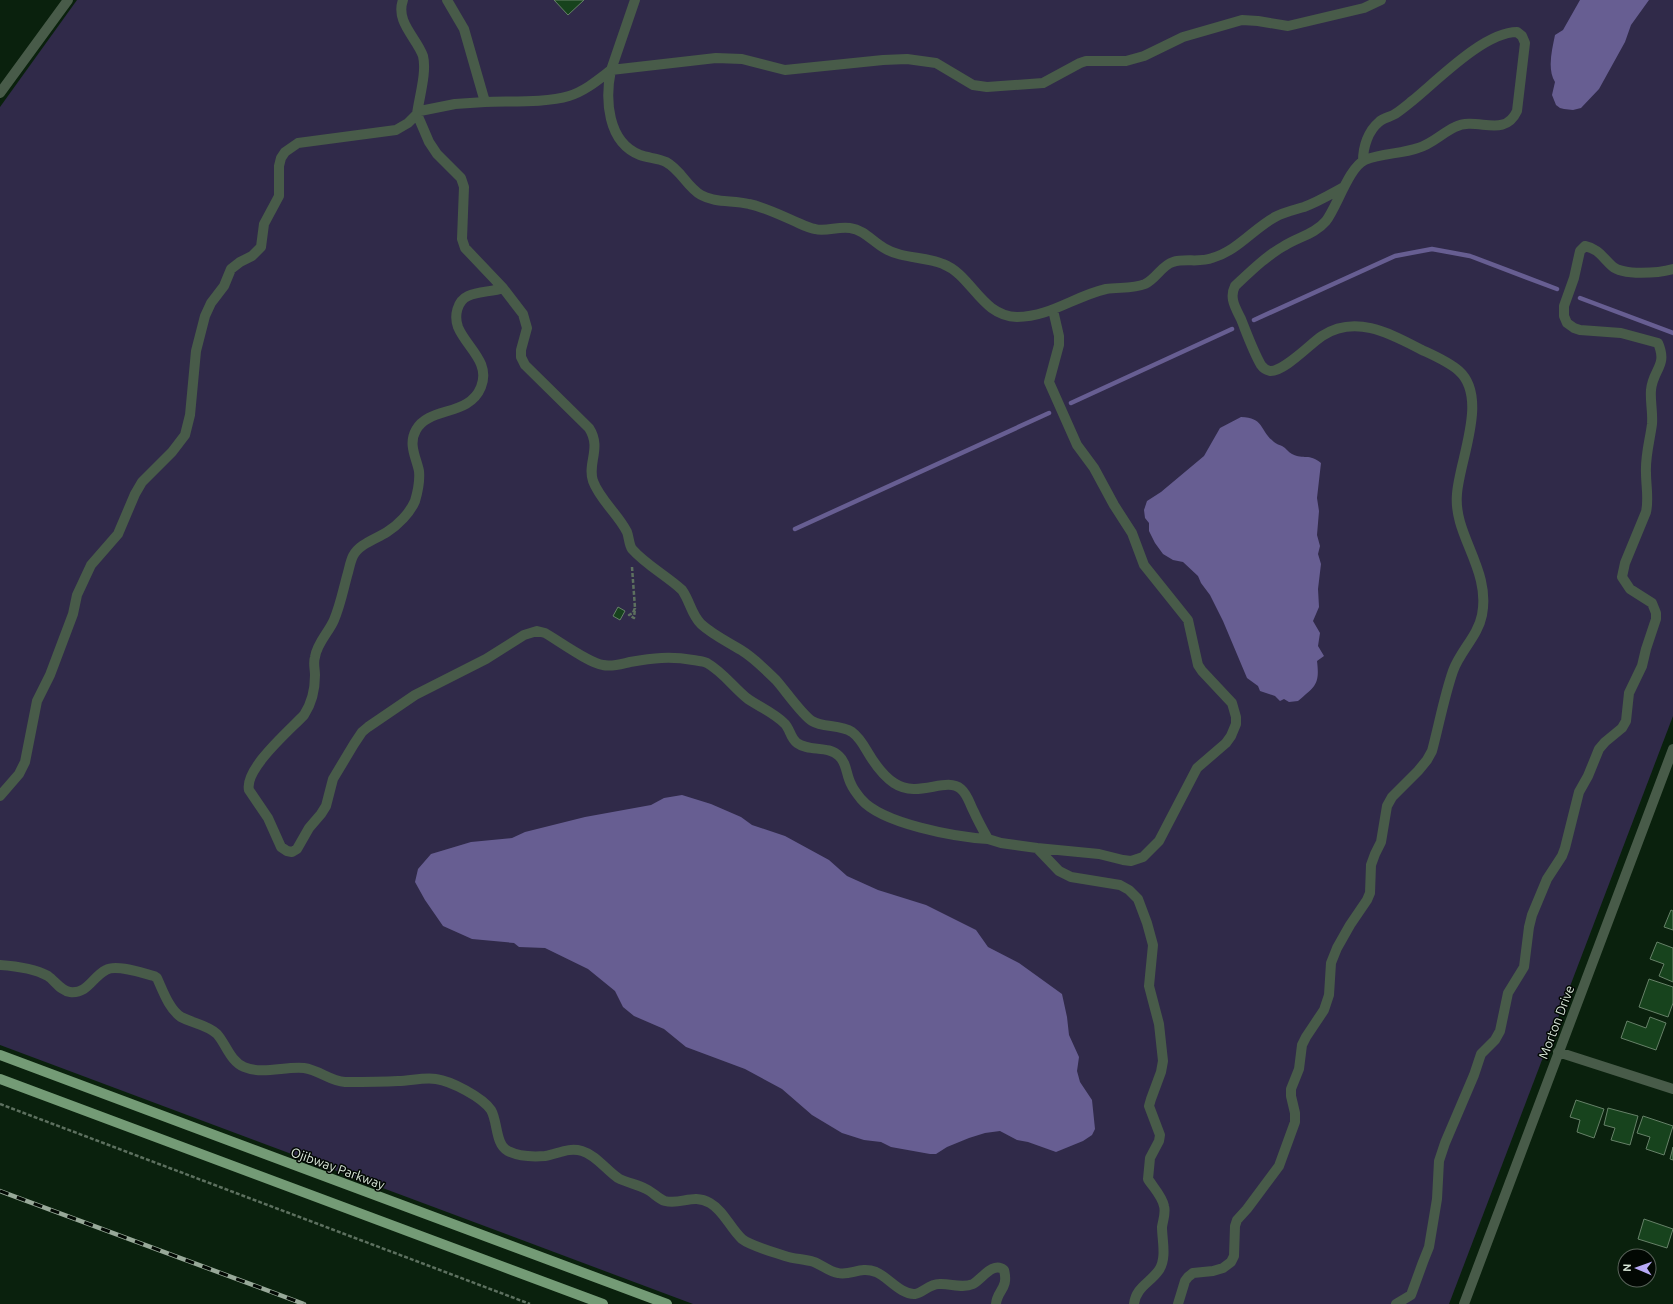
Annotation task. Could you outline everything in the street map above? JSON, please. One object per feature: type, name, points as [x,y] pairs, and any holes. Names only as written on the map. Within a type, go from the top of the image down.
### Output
[{"type":"main road","name":"Ojibway Parkway","points":[[0,1055],[667,1304]]},
{"type":"main road","points":[[0,1079],[603,1304]]},
{"type":"street","points":[[0,93],[68,0]]},
{"type":"street","points":[[403,0],[401,5],[403,18],[423,56],[424,66],[419,114],[429,142],[438,154],[461,178],[464,187],[462,238],[464,248],[503,288],[523,314],[527,328],[521,350],[521,357],[525,365],[589,428],[594,435],[595,448],[592,472],[593,480],[601,496],[627,532],[631,548],[682,590],[686,595],[694,615],[701,624],[720,638],[743,651],[763,668],[776,680],[812,721],[843,728],[852,732],[859,738],[880,770],[896,784],[916,790],[948,784],[961,788],[988,839]]},
{"type":"street","points":[[447,0],[464,29],[485,102]]},
{"type":"street","points":[[635,0],[611,70],[608,86],[609,114],[612,125],[624,143],[633,152],[641,156],[667,162],[680,173],[700,195],[719,200],[759,206],[813,229],[843,227],[858,230],[882,247],[897,254],[932,260],[945,264],[955,271],[985,303],[999,312],[1016,317],[1053,310],[1107,289],[1140,286],[1149,282],[1173,262],[1213,258],[1238,244],[1264,223],[1278,215],[1325,198],[1344,187]]},
{"type":"street","points":[[0,796],[19,774],[25,762],[37,700],[50,675],[73,614],[77,595],[91,565],[118,534],[135,494],[142,482],[172,452],[185,435],[190,415],[196,352],[205,316],[211,303],[224,286],[231,269],[240,262],[252,256],[260,247],[264,224],[279,196],[278,166],[285,152],[298,143],[396,130],[419,114],[455,104],[558,99],[570,96],[589,86],[611,70],[716,58],[742,59],[785,70],[907,59],[936,63],[967,82],[981,87],[1036,84],[1043,83],[1086,61],[1126,61],[1144,56],[1182,37],[1231,22],[1251,20],[1288,26],[1364,8],[1381,0]]},
{"type":"street","points":[[1178,1304],[1188,1276],[1193,1273],[1213,1272],[1223,1268],[1231,1262],[1234,1256],[1235,1226],[1238,1220],[1279,1166],[1294,1122],[1291,1088],[1299,1069],[1302,1046],[1324,1010],[1330,995],[1331,963],[1337,948],[1370,893],[1371,865],[1381,842],[1387,806],[1392,797],[1427,760],[1432,751],[1453,670],[1478,628],[1482,615],[1484,599],[1481,575],[1463,531],[1458,513],[1457,502],[1459,480],[1467,448],[1471,420],[1472,398],[1469,384],[1464,376],[1446,362],[1393,335],[1362,326],[1345,326],[1323,335],[1298,356],[1283,366],[1268,371],[1262,366],[1233,301],[1233,291],[1235,286],[1252,270],[1285,245],[1319,229],[1327,220],[1337,204],[1344,187],[1364,161],[1365,145],[1378,122],[1401,109],[1438,78],[1488,41],[1508,32],[1517,32],[1522,36],[1525,43],[1517,111],[1508,123],[1499,126],[1465,123],[1455,127],[1433,142],[1418,148],[1364,161]]},
{"type":"street","points":[[1396,1304],[1411,1295],[1429,1247],[1437,1198],[1439,1161],[1445,1143],[1474,1075],[1481,1054],[1495,1040],[1500,1031],[1508,993],[1524,967],[1532,915],[1547,878],[1562,856],[1579,792],[1588,776],[1599,749],[1622,728],[1626,721],[1628,693],[1642,666],[1656,619],[1656,613],[1652,603],[1630,589],[1622,577],[1625,563],[1646,512],[1646,472],[1652,421],[1651,392],[1652,385],[1662,362],[1662,352],[1658,343],[1648,340],[1621,334],[1574,328],[1567,323],[1564,316],[1564,306],[1574,278],[1580,251],[1585,246],[1592,248],[1601,254],[1610,265],[1619,269],[1645,273],[1673,269]]},
{"type":"street","points":[[503,288],[468,296],[459,304],[456,312],[458,328],[481,364],[482,385],[472,401],[424,421],[415,431],[412,441],[420,482],[414,502],[398,523],[388,531],[363,545],[353,556],[334,619],[315,656],[315,688],[309,707],[304,715],[261,760],[250,776],[247,785],[249,790],[268,818],[281,847],[287,851],[292,852],[297,849],[309,828],[326,806],[333,779],[358,738],[368,726],[415,695],[486,659],[524,635],[538,631],[545,633],[591,660],[603,665],[614,665],[665,657],[705,662],[719,671],[748,699],[784,723],[795,742],[807,747],[831,751],[837,754],[844,762],[850,784],[868,806],[895,820],[944,834],[968,838],[988,839],[1001,843],[1042,850],[1099,854],[1131,861],[1143,856],[1159,841],[1197,768],[1226,743],[1231,736],[1236,724],[1236,717],[1232,703],[1202,672],[1198,665],[1188,620],[1144,565],[1134,537],[1114,505],[1094,468],[1077,445],[1050,382],[1059,345],[1059,336],[1053,310]]},
{"type":"street","name":"Morton Drive","points":[[1464,1304],[1673,749]]},
{"type":"street","points":[[1042,850],[1059,871],[1071,877],[1120,885],[1134,894],[1141,907],[1152,940],[1149,986],[1159,1024],[1163,1061],[1161,1072],[1150,1099],[1149,1106],[1160,1135],[1159,1141],[1150,1158],[1148,1179],[1164,1204],[1165,1210],[1162,1228],[1163,1246],[1160,1268],[1152,1278],[1139,1288],[1134,1304]]},
{"type":"street","points":[[0,965],[33,971],[47,976],[70,992],[84,989],[106,970],[111,969],[127,970],[154,976],[157,978],[175,1012],[213,1031],[220,1038],[236,1062],[242,1066],[251,1069],[264,1070],[289,1068],[307,1069],[338,1082],[434,1078],[446,1081],[469,1093],[489,1108],[496,1123],[500,1144],[507,1151],[516,1154],[546,1156],[568,1149],[582,1151],[591,1155],[623,1181],[647,1189],[665,1201],[702,1199],[719,1210],[738,1234],[749,1243],[785,1256],[816,1263],[839,1273],[858,1270],[874,1271],[908,1293],[914,1294],[931,1285],[939,1284],[969,1286],[991,1270],[1001,1268],[1004,1270],[1006,1283],[998,1297],[996,1304]]},
{"type":"street","points":[[1558,1052],[1673,1089]]},
{"type":"path","points":[[631,548],[635,608]]},
{"type":"path","points":[[0,1104],[530,1304]]},
{"type":"shaded area","points":[[77,0],[1673,0],[1673,716],[1449,1304],[693,1304],[0,1045],[0,107]]},
{"type":"shaded area","points":[[1580,0],[1649,0],[1631,25],[1625,42],[1599,89],[1581,108],[1573,110],[1560,108],[1556,105],[1552,95],[1555,82],[1551,71],[1551,59],[1555,35],[1563,30]]},
{"type":"shaded area","points":[[1241,417],[1249,418],[1258,422],[1269,438],[1292,454],[1300,457],[1310,457],[1321,463],[1317,498],[1319,511],[1317,535],[1320,546],[1318,554],[1321,564],[1318,589],[1319,607],[1313,621],[1320,633],[1318,646],[1324,656],[1317,661],[1318,675],[1315,684],[1309,692],[1298,701],[1289,702],[1284,699],[1280,701],[1275,696],[1260,691],[1258,686],[1247,678],[1223,621],[1210,595],[1201,583],[1198,576],[1183,562],[1173,560],[1163,554],[1149,531],[1149,523],[1145,518],[1144,510],[1147,501],[1161,492],[1204,456],[1220,428]]},
{"type":"shaded area","points":[[682,795],[711,804],[741,817],[752,825],[785,836],[829,860],[847,876],[878,890],[926,905],[976,930],[988,947],[1019,963],[1062,994],[1069,1035],[1079,1057],[1077,1071],[1080,1082],[1092,1100],[1095,1129],[1092,1135],[1083,1141],[1056,1152],[1028,1142],[1017,1140],[1000,1131],[985,1133],[969,1138],[947,1147],[936,1154],[930,1154],[891,1147],[881,1142],[864,1140],[842,1133],[812,1115],[782,1089],[745,1069],[686,1047],[664,1029],[634,1016],[623,1007],[615,991],[588,969],[545,948],[519,947],[514,943],[472,939],[443,926],[425,900],[415,882],[418,869],[431,854],[471,842],[512,838],[525,832],[585,817],[651,805],[664,798]]},
{"type":"building","points":[[554,0],[584,0],[568,15]]},
{"type":"building","points":[[618,607],[625,611],[620,620],[613,616]]},
{"type":"building","points":[[1671,910],[1673,911],[1673,930],[1664,927]]},
{"type":"building","points":[[1657,942],[1673,948],[1673,982],[1659,976],[1664,964],[1650,959]]},
{"type":"building","points":[[1649,979],[1673,987],[1673,1003],[1668,1017],[1639,1007]]},
{"type":"building","points":[[1650,1017],[1666,1023],[1656,1050],[1621,1038],[1627,1021],[1646,1028]]},
{"type":"building","points":[[1576,1100],[1604,1109],[1594,1138],[1577,1132],[1580,1120],[1570,1117]]},
{"type":"building","points":[[1608,1108],[1638,1116],[1630,1145],[1611,1140],[1615,1128],[1604,1125]]},
{"type":"building","points":[[1643,1116],[1673,1126],[1664,1155],[1646,1149],[1650,1137],[1637,1133]]},
{"type":"building","points":[[1673,1147],[1673,1160],[1670,1159]]},
{"type":"building","points":[[1644,1219],[1673,1229],[1667,1248],[1638,1239]]},
{"type":"waterway","points":[[1254,320],[1395,256],[1432,249],[1470,256],[1557,289]]},
{"type":"waterway","points":[[1580,298],[1673,333]]},
{"type":"waterway","points":[[1071,403],[1232,329]]},
{"type":"waterway","points":[[795,529],[1049,413]]},
{"type":"railway","points":[[0,1191],[304,1304]]}]
